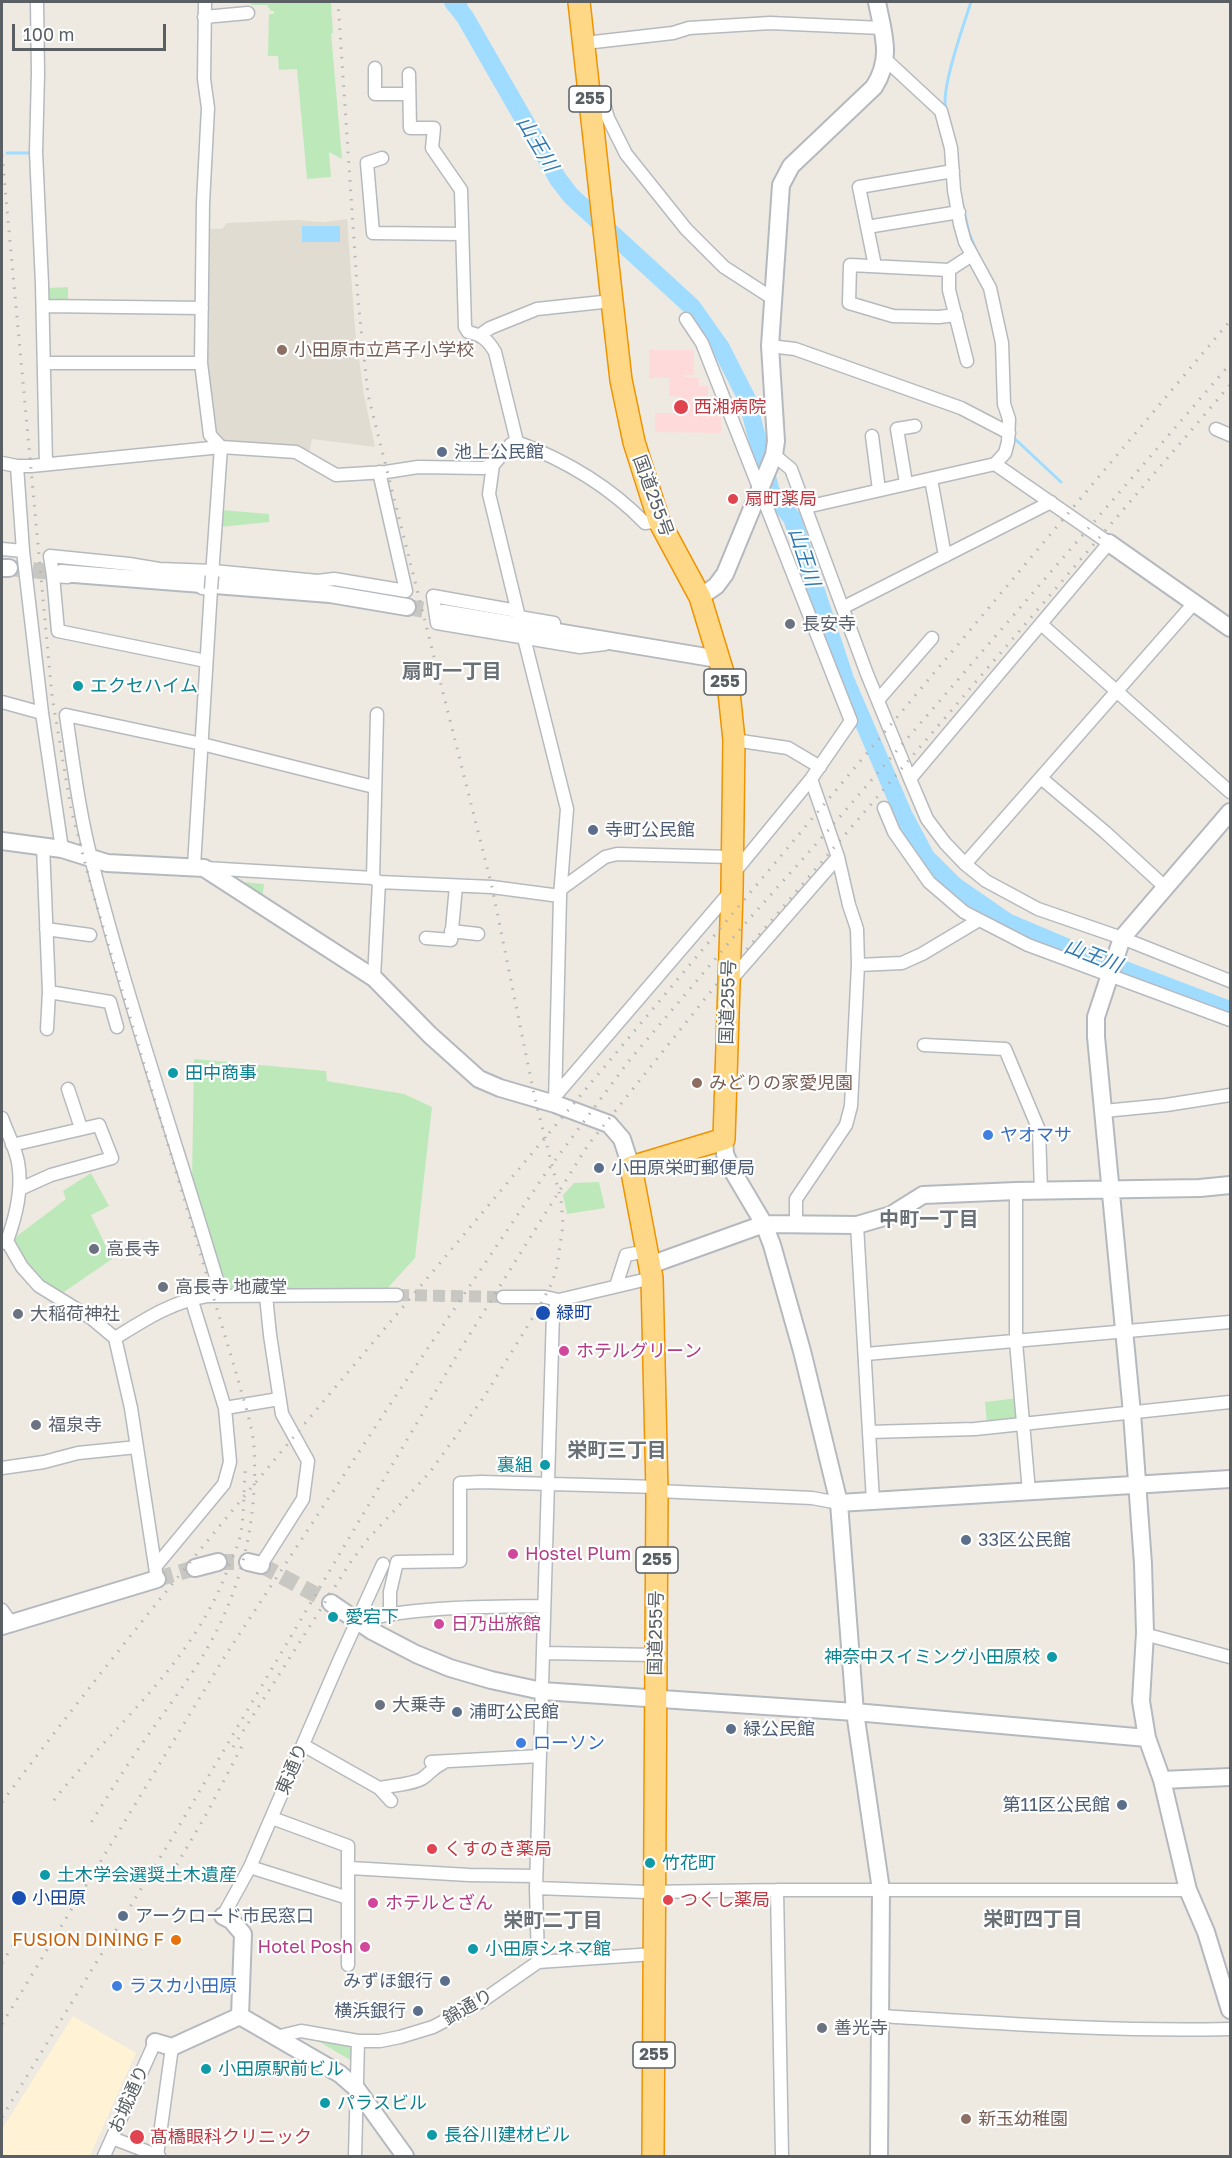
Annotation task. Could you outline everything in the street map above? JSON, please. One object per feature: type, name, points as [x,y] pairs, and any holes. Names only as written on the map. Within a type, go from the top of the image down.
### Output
[{"type":"highway","name":"国道255号","points":[[579,2],[621,380],[634,442],[659,521],[700,597],[729,692],[734,740],[724,1139]]},
{"type":"highway","points":[[631,1167],[724,1139]]},
{"type":"highway","name":"国道255号","points":[[631,1167],[649,1264],[657,1489],[654,1954]]},
{"type":"highway","name":"255","points":[[653,2157],[654,1954]]},
{"type":"street","points":[[37,2],[36,152],[43,306],[46,464]]},
{"type":"street","points":[[199,867],[206,661],[221,447],[210,435],[201,363],[203,203],[208,108],[204,79],[205,2]]},
{"type":"street","points":[[700,597],[716,586],[725,574],[775,448],[770,345],[780,193],[784,176],[791,166],[874,87],[882,75],[886,60],[878,2]]},
{"type":"street","points":[[204,17],[248,13]]},
{"type":"street","points":[[585,43],[673,33],[689,28],[770,23],[882,28]]},
{"type":"street","points":[[806,507],[995,464],[1005,453],[1009,433],[1009,419],[1004,404],[1002,343],[990,288],[965,242],[954,190],[951,148],[941,111],[886,60]]},
{"type":"street","points":[[375,68],[375,94],[409,94]]},
{"type":"street","points":[[408,74],[410,128],[434,128],[432,148],[461,190],[465,327],[468,332],[480,334],[495,352],[517,442]]},
{"type":"street","points":[[590,97],[603,100],[608,118],[626,154],[686,229],[724,267],[772,298]]},
{"type":"street","points":[[382,158],[367,163],[373,233],[462,234]]},
{"type":"street","points":[[875,266],[859,187],[953,171]]},
{"type":"street","points":[[867,227],[959,212]]},
{"type":"street","points":[[956,315],[893,316],[849,303],[850,265],[949,270],[972,255]]},
{"type":"street","points":[[949,270],[949,290],[967,361]]},
{"type":"street","points":[[480,334],[537,309],[612,301]]},
{"type":"street","points":[[43,306],[202,308]]},
{"type":"street","points":[[556,1099],[732,874],[811,779],[850,721],[702,343],[686,319]]},
{"type":"street","points":[[770,345],[795,349],[961,408],[1009,433]]},
{"type":"street","points":[[44,363],[201,363]]},
{"type":"street","points":[[906,483],[897,429],[915,426]]},
{"type":"street","points":[[1216,429],[1230,435]]},
{"type":"street","points":[[872,436],[879,490]]},
{"type":"street","points":[[615,643],[585,629],[519,617],[489,494],[494,465],[511,444],[517,442],[596,481],[645,523],[659,521]]},
{"type":"street","points":[[2,463],[17,466],[46,464],[221,447],[296,452],[336,475],[417,467],[483,468],[494,465]]},
{"type":"street","points":[[775,448],[791,469],[878,700],[927,819],[945,843],[965,864],[993,885],[1038,909],[1122,938],[1230,981]]},
{"type":"street","points":[[995,464],[1230,628]]},
{"type":"street","points":[[17,466],[22,551],[62,849]]},
{"type":"street","points":[[57,574],[318,581],[334,579],[406,591],[379,472]]},
{"type":"street","points":[[931,478],[945,556]]},
{"type":"street","points":[[844,607],[1051,502]]},
{"type":"street","points":[[910,779],[1109,543]]},
{"type":"street","points":[[2,549],[22,551]]},
{"type":"street","points":[[206,661],[58,631],[57,574],[51,556],[129,564],[212,579]]},
{"type":"street","points":[[4,570],[25,575]]},
{"type":"street","points":[[57,574],[330,594],[406,607]]},
{"type":"street","points":[[517,611],[433,596],[437,622],[580,647],[615,643]]},
{"type":"street","points":[[965,864],[1195,603]]},
{"type":"street","points":[[443,613],[718,659]]},
{"type":"street","points":[[1041,624],[1230,792]]},
{"type":"street","points":[[524,638],[567,809],[561,892],[556,1099]]},
{"type":"street","points":[[878,700],[932,638]]},
{"type":"street","points":[[2,702],[42,712]]},
{"type":"street","points":[[374,978],[376,880],[374,787],[377,714]]},
{"type":"street","points":[[225,1295],[218,1280],[142,1035],[91,858],[82,820],[66,715],[202,744],[374,787]]},
{"type":"street","points":[[734,740],[788,748],[820,767]]},
{"type":"street","points":[[1041,778],[1165,887]]},
{"type":"street","points":[[796,1224],[796,1198],[846,1125],[851,1106],[858,965],[857,929],[838,857],[811,779]]},
{"type":"street","points":[[884,808],[894,832],[929,882],[964,912],[1028,945],[1230,1020]]},
{"type":"street","points":[[1230,812],[1122,938],[1096,1017],[1096,1037],[1132,1413],[1143,1574],[1144,1634],[1141,1701],[1148,1738],[1162,1780],[1188,1890],[1217,1965],[1230,2010]]},
{"type":"street","points":[[2,841],[62,849],[106,863],[199,867],[561,892],[605,857],[617,854],[732,874]]},
{"type":"street","points":[[44,846],[49,992],[47,1029]]},
{"type":"street","points":[[729,982],[838,857]]},
{"type":"street","points":[[199,867],[374,978],[430,1035],[479,1078],[522,1096],[556,1099],[609,1124],[622,1139],[631,1167]]},
{"type":"street","points":[[426,938],[451,940],[456,886]]},
{"type":"street","points":[[858,965],[902,963],[922,954],[979,920]]},
{"type":"street","points":[[46,929],[90,935]]},
{"type":"street","points":[[452,931],[478,934]]},
{"type":"street","points":[[49,992],[110,1002],[117,1027]]},
{"type":"street","points":[[924,1045],[1005,1049],[1039,1130],[1041,1192]]},
{"type":"street","points":[[68,1089],[81,1128]]},
{"type":"street","points":[[1104,1111],[1166,1105],[1230,1095]]},
{"type":"street","points":[[2,1118],[18,1162],[20,1189],[15,1220],[4,1242],[39,1286],[91,1318],[116,1338],[132,1408],[156,1572]]},
{"type":"street","points":[[12,1145],[99,1125],[112,1158],[51,1175],[20,1189]]},
{"type":"street","points":[[724,1139],[725,1154],[732,1170],[764,1224],[802,1351],[839,1503],[855,1712],[881,1890],[879,2157]]},
{"type":"street","points":[[503,1297],[545,1297],[559,1300],[616,1286],[649,1264],[764,1224],[857,1225],[891,1215],[923,1196],[1016,1191],[1200,1188],[1230,1185]]},
{"type":"street","points":[[1016,1191],[1016,1342],[1029,1492]]},
{"type":"street","points":[[857,1225],[873,1501]]},
{"type":"street","points":[[616,1286],[626,1255],[649,1264]]},
{"type":"street","points":[[116,1338],[156,1313],[191,1298],[225,1295],[397,1295]]},
{"type":"street","points":[[254,1563],[303,1499],[308,1461],[282,1414],[266,1296]]},
{"type":"street","points":[[5,1620],[129,1589],[156,1572],[224,1484],[230,1462],[225,1408],[191,1298]]},
{"type":"street","points":[[559,1300],[553,1313],[547,1483],[536,1882],[538,1962],[654,1954]]},
{"type":"street","points":[[866,1354],[1230,1322]]},
{"type":"street","points":[[225,1408],[279,1399]]},
{"type":"street","points":[[869,1432],[975,1429],[1023,1422],[1230,1402]]},
{"type":"street","points":[[2,1468],[44,1462],[78,1453],[137,1447]]},
{"type":"street","points":[[390,1615],[390,1592],[397,1562],[460,1561],[460,1483],[547,1483],[812,1498],[839,1503],[1230,1479]]},
{"type":"street","points":[[195,1568],[218,1562]]},
{"type":"street","name":"東通り","points":[[223,1916],[250,1867],[383,1564]]},
{"type":"street","points":[[331,1603],[372,1631],[416,1654],[450,1668],[490,1680],[542,1691],[855,1712],[1148,1738]]},
{"type":"street","points":[[359,1621],[390,1615],[483,1607],[544,1606]]},
{"type":"street","points":[[1144,1634],[1230,1657]]},
{"type":"street","points":[[543,1653],[656,1655]]},
{"type":"street","points":[[303,1745],[379,1788],[391,1802]]},
{"type":"street","points":[[431,1762],[540,1756]]},
{"type":"street","points":[[379,1788],[416,1781],[423,1778],[432,1768],[446,1761]]},
{"type":"street","points":[[1162,1780],[1230,1777]]},
{"type":"street","points":[[272,1818],[348,1846],[350,1868],[348,1965]]},
{"type":"street","points":[[250,1867],[348,1898]]},
{"type":"street","points":[[350,1868],[469,1875],[654,1892],[1188,1890]]},
{"type":"street","points":[[777,1890],[782,2157]]},
{"type":"street","points":[[223,1916],[231,1920],[243,1934],[240,2016]]},
{"type":"street","name":"錦通り","points":[[276,2037],[301,2031],[358,2041],[380,2041],[400,2037],[433,2027],[495,1992],[538,1962]]},
{"type":"street","points":[[240,2016],[340,2074],[356,2088],[405,2157]]},
{"type":"street","points":[[112,2138],[158,2156],[164,2044],[240,2016]]},
{"type":"street","points":[[881,2016],[1049,2026],[1230,2029]]},
{"type":"street","points":[[355,2157],[358,2041]]},
{"type":"street","name":"お城通り","points":[[104,2157],[112,2138],[164,2044]]},
{"type":"shaded area","name":"小田原市立芦子小学校","points":[[347,219],[355,329],[364,395],[375,447],[312,439],[309,454],[225,442],[213,430],[206,372],[208,229],[222,229],[227,223],[297,220],[323,222]]},
{"type":"shaded area","points":[[649,350],[694,350],[694,375],[685,375],[685,377],[699,378],[699,386],[708,386],[708,407],[721,407],[721,433],[655,432],[655,413],[681,413],[681,397],[669,396],[669,378],[649,378]]},
{"type":"shaded area","points":[[73,2016],[136,2053],[90,2156],[2,2156],[2,2129]]},
{"type":"green space","points":[[251,2],[331,2],[333,34],[331,33],[342,159],[329,152],[331,177],[307,179],[297,69],[279,70],[278,56],[268,56],[269,14],[274,14],[274,11],[271,11],[267,5],[251,5]]},
{"type":"green space","points":[[68,287],[68,304],[49,303],[47,288]]},
{"type":"green space","points":[[222,510],[269,514],[269,522],[220,527]]},
{"type":"green space","points":[[233,881],[264,884],[262,899]]},
{"type":"green space","points":[[194,1059],[326,1071],[327,1081],[404,1094],[432,1107],[415,1258],[385,1291],[228,1292],[220,1278],[192,1180]]},
{"type":"green space","points":[[91,1173],[109,1206],[91,1215],[112,1259],[61,1294],[43,1284],[28,1266],[13,1239],[66,1199],[63,1191]]},
{"type":"green space","points":[[599,1182],[605,1208],[567,1214],[563,1195],[574,1183]]},
{"type":"green space","points":[[1017,1398],[1020,1420],[987,1424],[985,1402]]},
{"type":"green space","points":[[311,2037],[353,2044],[352,2061]]},
{"type":"water","points":[[302,226],[340,226],[340,242],[302,242]]},
{"type":"waterway","name":"山王川","points":[[453,2],[465,17],[558,179],[571,196],[692,307],[721,348],[747,399],[771,492],[792,518],[845,679],[904,816],[926,857],[955,886],[1007,922],[1085,955],[1230,1010]]},
{"type":"waterway","points":[[465,17],[466,2]]},
{"type":"waterway","points":[[946,110],[949,73],[971,2]]},
{"type":"waterway","points":[[7,153],[32,153]]},
{"type":"waterway","points":[[962,202],[969,233],[976,250]]},
{"type":"waterway","points":[[979,256],[993,282]]},
{"type":"waterway","points":[[1014,436],[1061,482]]},
{"type":"tunnel","points":[[9,568],[61,573]]},
{"type":"tunnel","points":[[407,607],[443,613]]},
{"type":"tunnel","points":[[397,1295],[503,1297]]},
{"type":"tunnel","points":[[218,1562],[248,1562]]},
{"type":"tunnel","points":[[261,1565],[331,1603]]},
{"type":"tunnel","points":[[157,1579],[195,1568]]},
{"type":"railway","points":[[233,1747],[350,1563],[367,1540],[430,1472],[484,1397],[552,1283],[563,1225],[561,1200],[535,1099],[492,887],[368,395],[358,300],[338,2]]},
{"type":"railway","points":[[2,155],[52,696],[71,809],[92,890],[237,1376],[254,1447],[253,1499],[246,1549],[221,1622],[192,1673],[129,1763],[90,1824]]},
{"type":"railway","points":[[2,1802],[123,1645],[248,1491],[1230,321]]},
{"type":"railway","points":[[2,2024],[225,1656],[545,1174],[628,1062],[743,926],[1230,364]]},
{"type":"railway","points":[[2,2117],[169,1843],[460,1350],[588,1145],[712,990],[1230,385]]},
{"type":"railway","points":[[54,1800],[173,1665],[212,1604],[240,1537],[246,1464]]},
{"type":"railway","points":[[172,1873],[244,1742]]},
{"type":"railway","points":[[2,1963],[15,1942]]},
{"type":"place","name":"小田原市立芦子小学校","points":[[282,350]]},
{"type":"place","name":"西湘病院","points":[[681,407]]},
{"type":"place","name":"池上公民館","points":[[442,452]]},
{"type":"place","name":"扇町薬局","points":[[733,499]]},
{"type":"place","name":"長安寺","points":[[790,624]]},
{"type":"place","name":"エクセハイム","points":[[78,686]]},
{"type":"place","name":"寺町公民館","points":[[593,830]]},
{"type":"place","name":"田中商事","points":[[173,1073]]},
{"type":"place","name":"みどりの家愛児園","points":[[697,1083]]},
{"type":"place","name":"ヤオマサ","points":[[988,1135]]},
{"type":"place","name":"小田原栄町郵便局","points":[[599,1168]]},
{"type":"place","name":"高長寺","points":[[94,1249]]},
{"type":"place","name":"高長寺 地蔵堂","points":[[163,1287]]},
{"type":"place","name":"緑町","points":[[543,1313]]},
{"type":"place","name":"大稲荷神社","points":[[18,1314]]},
{"type":"place","name":"ホテルグリーン","points":[[564,1351]]},
{"type":"place","name":"福泉寺","points":[[36,1425]]},
{"type":"place","name":"裏組","points":[[545,1465]]},
{"type":"place","name":"33区公民館","points":[[966,1540]]},
{"type":"place","name":"Hostel Plum","points":[[513,1554]]},
{"type":"place","name":"愛宕下","points":[[333,1617]]},
{"type":"place","name":"日乃出旅館","points":[[439,1624]]},
{"type":"place","name":"神奈中スイミング小田原校","points":[[1052,1657]]},
{"type":"place","name":"大乗寺","points":[[380,1705]]},
{"type":"place","name":"浦町公民館","points":[[457,1712]]},
{"type":"place","name":"緑公民館","points":[[731,1729]]},
{"type":"place","name":"ローソン","points":[[521,1743]]},
{"type":"place","name":"第11区公民館","points":[[1122,1805]]},
{"type":"place","name":"くすのき薬局","points":[[432,1849]]},
{"type":"place","name":"竹花町","points":[[650,1863]]},
{"type":"place","name":"土木学会選奨土木遺産","points":[[45,1875]]},
{"type":"place","name":"小田原","points":[[19,1898]]},
{"type":"place","name":"つくし薬局","points":[[668,1900]]},
{"type":"place","name":"ホテルとざん","points":[[373,1903]]},
{"type":"place","name":"アークロード市民窓口","points":[[123,1916]]},
{"type":"place","name":"FUSION DINING F","points":[[176,1940]]},
{"type":"place","name":"Hotel Posh","points":[[365,1947]]},
{"type":"place","name":"小田原シネマ館","points":[[473,1949]]},
{"type":"place","name":"みずほ銀行","points":[[445,1981]]},
{"type":"place","name":"ラスカ小田原","points":[[117,1986]]},
{"type":"place","name":"横浜銀行","points":[[418,2011]]},
{"type":"place","name":"善光寺","points":[[822,2028]]},
{"type":"place","name":"小田原駅前ビル","points":[[206,2069]]},
{"type":"place","name":"パラスビル","points":[[325,2103]]},
{"type":"place","name":"新玉幼稚園","points":[[966,2119]]},
{"type":"place","name":"長谷川建材ビル","points":[[432,2135]]},
{"type":"place","name":"髙橋眼科クリニック","points":[[137,2137]]},
{"type":"district","name":"扇町一丁目","points":[[452,672]]},
{"type":"district","name":"中町一丁目","points":[[929,1220]]},
{"type":"district","name":"栄町三丁目","points":[[617,1451]]},
{"type":"district","name":"栄町四丁目","points":[[1033,1920]]},
{"type":"district","name":"栄町二丁目","points":[[553,1921]]}]
